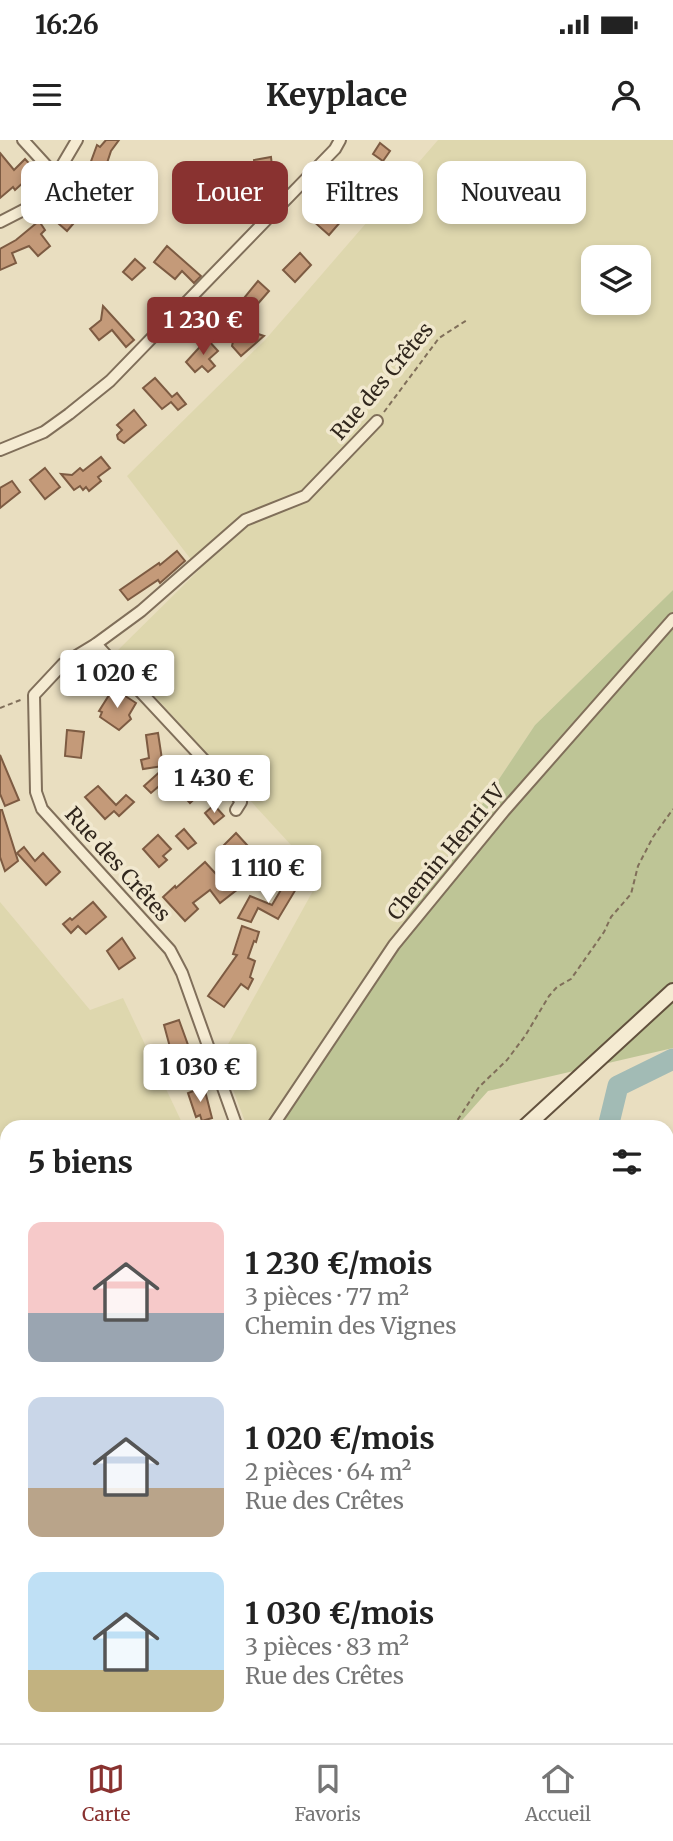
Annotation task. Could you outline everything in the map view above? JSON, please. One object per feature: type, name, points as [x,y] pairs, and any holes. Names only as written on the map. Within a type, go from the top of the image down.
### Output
[{"type":"main road","points":[[533,1120],[673,991]]},
{"type":"street","points":[[23,140],[42,161]]},
{"type":"street","points":[[64,161],[77,140]]},
{"type":"street","points":[[0,450],[44,432],[110,381],[335,149],[340,140]]},
{"type":"street","points":[[0,222],[21,211]]},
{"type":"street","name":"Rue des Crêtes","points":[[234,1120],[182,973],[170,950],[42,808],[36,792],[34,695],[63,664],[141,611],[245,520],[305,496],[377,421]]},
{"type":"street","name":"Chemin Henri IV","points":[[276,1120],[394,945],[504,811],[671,621]]},
{"type":"street","points":[[96,644],[233,791],[241,802],[236,810]]},
{"type":"path","name":"Rue des Crêtes","points":[[377,421],[439,338],[467,320]]},
{"type":"path","points":[[0,708],[34,695]]},
{"type":"path","points":[[458,1120],[479,1087],[507,1060],[525,1036],[549,996],[557,987],[571,979],[604,932],[611,916],[631,894],[638,866],[673,809]]},
{"type":"shaded area","points":[[438,140],[673,140],[673,590],[535,725],[272,1120],[244,1120],[221,1057],[314,889],[291,845],[115,653],[199,570],[127,476],[265,340],[365,224],[423,224],[423,161],[420,161]]},
{"type":"shaded area","points":[[0,902],[90,1010],[123,998],[181,1120],[0,1120]]},
{"type":"green space","points":[[673,590],[673,1048],[488,1091],[462,1120],[272,1120],[535,725]]},
{"type":"building","points":[[106,140],[119,140],[108,161],[91,161],[97,145],[100,147]]},
{"type":"building","points":[[380,143],[390,151],[383,161],[373,154]]},
{"type":"building","points":[[0,153],[14,170],[21,163],[21,185],[15,190],[13,187],[0,198]]},
{"type":"building","points":[[271,157],[271,161],[254,161]]},
{"type":"building","points":[[35,224],[41,224],[45,230],[41,234],[50,246],[38,256],[29,246],[12,253],[16,263],[0,270],[0,249]]},
{"type":"building","points":[[59,224],[73,224],[67,231]]},
{"type":"building","points":[[317,224],[339,224],[329,235]]},
{"type":"building","points":[[167,246],[201,276],[194,283],[182,271],[175,279],[154,262]]},
{"type":"building","points":[[300,253],[311,265],[295,282],[283,270]]},
{"type":"building","points":[[135,259],[145,268],[132,280],[123,272]]},
{"type":"building","points":[[258,281],[269,291],[255,307],[244,298]]},
{"type":"building","points":[[103,306],[134,340],[126,347],[112,330],[99,340],[90,329],[101,320]]},
{"type":"building","points":[[238,320],[252,332],[264,336],[241,356],[232,346]]},
{"type":"building","points":[[207,339],[218,351],[209,359],[215,366],[208,372],[202,366],[195,372],[186,362]]},
{"type":"building","points":[[155,378],[172,397],[177,393],[186,404],[178,410],[171,402],[162,409],[143,388]]},
{"type":"building","points":[[134,410],[146,425],[124,443],[118,439],[117,435],[122,430],[117,425]]},
{"type":"building","points":[[101,457],[110,468],[98,477],[101,481],[89,491],[80,486],[74,490],[61,474],[72,475],[80,468],[83,471]]},
{"type":"building","points":[[45,468],[60,487],[45,499],[30,480]]},
{"type":"building","points":[[12,481],[20,492],[0,508],[0,488]]},
{"type":"building","points":[[177,551],[185,561],[160,583],[158,580],[128,600],[120,590]]},
{"type":"building","points":[[116,690],[136,703],[129,715],[131,719],[119,730],[100,717],[102,712],[99,711],[111,692],[114,694]]},
{"type":"building","points":[[67,730],[84,732],[81,758],[65,756]]},
{"type":"building","points":[[158,733],[163,766],[143,769],[141,760],[149,758],[146,735]]},
{"type":"building","points":[[0,755],[19,800],[5,806],[0,794]]},
{"type":"building","points":[[164,768],[166,780],[151,793],[144,786]]},
{"type":"building","points":[[196,778],[205,789],[190,803],[180,792]]},
{"type":"building","points":[[98,786],[116,805],[126,795],[134,802],[119,816],[114,811],[105,819],[85,797]]},
{"type":"building","points":[[214,805],[224,816],[214,824],[205,813]]},
{"type":"building","points":[[0,810],[18,861],[5,871],[0,857]]},
{"type":"building","points":[[184,829],[196,843],[188,849],[176,836]]},
{"type":"building","points":[[236,833],[247,845],[237,854],[241,858],[234,865],[220,849]]},
{"type":"building","points":[[158,835],[171,849],[163,856],[167,860],[159,867],[143,849]]},
{"type":"building","points":[[24,847],[35,861],[43,853],[60,872],[46,885],[17,853]]},
{"type":"building","points":[[205,862],[226,885],[246,871],[252,878],[220,903],[210,890],[193,903],[198,909],[185,921],[163,897]]},
{"type":"building","points":[[285,883],[296,889],[278,919],[258,908],[251,922],[238,918],[250,896],[272,905]]},
{"type":"building","points":[[93,902],[106,917],[86,934],[78,926],[71,933],[63,924]]},
{"type":"building","points":[[242,926],[259,932],[248,958],[255,961],[250,977],[253,979],[248,989],[241,984],[224,1007],[208,996],[237,955],[233,954]]},
{"type":"building","points":[[122,938],[135,958],[119,969],[107,951]]},
{"type":"building","points":[[179,1020],[188,1045],[171,1051],[164,1025]]},
{"type":"building","points":[[204,1087],[212,1118],[202,1120],[200,1115],[196,1117],[188,1093]]},
{"type":"waterway","points":[[610,1120],[618,1086],[673,1059]]}]
